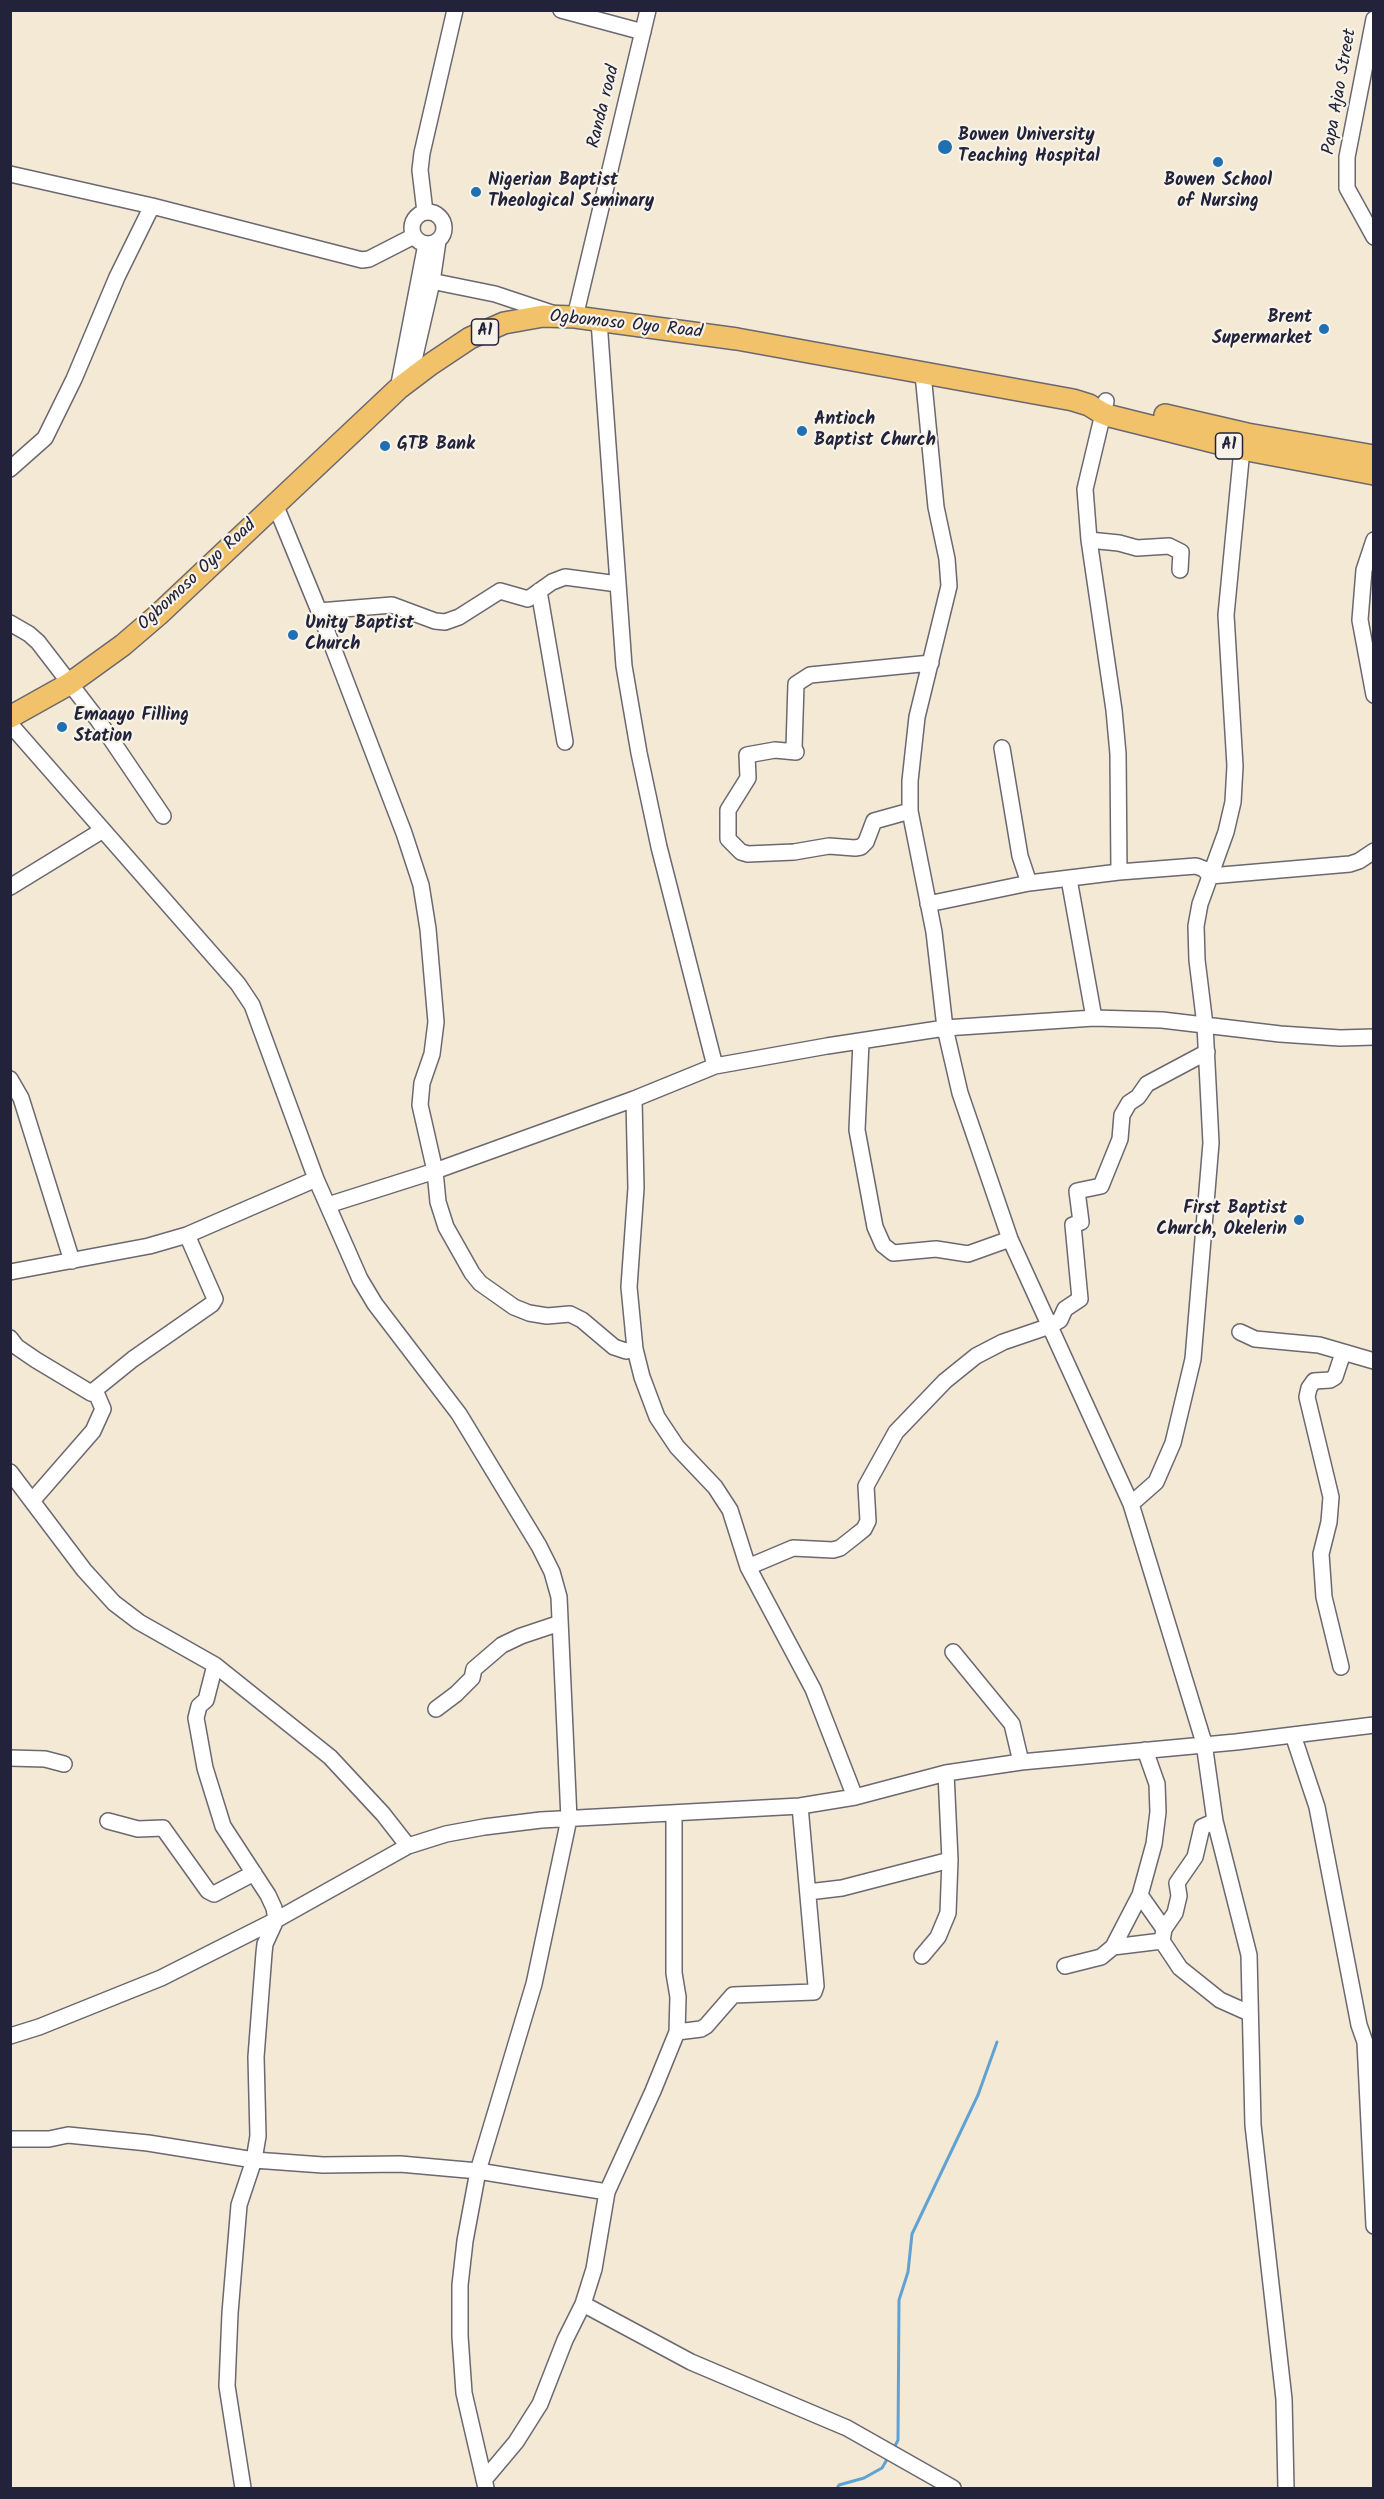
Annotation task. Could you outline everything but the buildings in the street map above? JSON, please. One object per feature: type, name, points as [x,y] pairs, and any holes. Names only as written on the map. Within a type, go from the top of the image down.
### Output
[{"type":"highway","name":"Ogbomoso Oyo Road","points":[[11,716],[69,684],[146,625],[404,385],[470,339],[504,323],[543,316],[569,317],[737,339],[1374,456]]},
{"type":"highway","name":"Ogbomoso Oyo Road","points":[[1099,406],[1242,449],[1374,474]]},
{"type":"street","points":[[425,212],[420,170],[422,153],[455,10]]},
{"type":"street","points":[[561,10],[643,32]]},
{"type":"street","name":"Randa road","points":[[569,317],[648,10]]},
{"type":"street","name":"Papa Ajao Street","points":[[1374,19],[1347,157],[1347,188],[1374,237]]},
{"type":"street","points":[[10,174],[152,206],[362,260],[369,259],[426,240],[443,233],[443,224],[434,213],[425,212],[414,221],[426,240],[427,281],[404,385]]},
{"type":"street","points":[[10,469],[45,438],[78,370],[117,277],[152,206]]},
{"type":"street","points":[[427,281],[495,294],[569,317]]},
{"type":"street","points":[[599,321],[624,666],[659,847],[715,1066]]},
{"type":"street","points":[[923,374],[936,507],[949,586],[917,717],[910,781],[910,811],[934,932],[945,1028],[960,1093],[1010,1239],[1131,1504],[1204,1743],[1215,1821],[1249,1955],[1253,2125],[1284,2399],[1286,2488]]},
{"type":"street","points":[[1099,406],[1085,489],[1089,540],[1114,710],[1118,754],[1119,872]]},
{"type":"street","points":[[1131,1504],[1156,1482],[1173,1443],[1192,1359],[1211,1143],[1207,1052],[1197,960],[1196,926],[1200,903],[1226,832],[1233,802],[1235,766],[1226,615],[1242,449]]},
{"type":"street","points":[[275,504],[319,611],[404,833],[421,885],[428,929],[436,1022],[432,1054],[422,1083],[420,1105],[435,1171],[435,1187],[446,1227],[480,1284],[514,1307],[529,1313],[547,1316],[570,1314],[582,1320],[614,1347],[626,1351],[635,1349]]},
{"type":"street","points":[[1089,540],[1119,543],[1137,548],[1169,546],[1180,552],[1180,570]]},
{"type":"street","points":[[1374,540],[1364,570],[1360,620],[1374,695]]},
{"type":"street","points":[[319,611],[392,605],[435,621],[445,622],[459,617],[500,591],[528,599],[552,582],[565,577],[618,584]]},
{"type":"street","points":[[539,591],[565,742]]},
{"type":"street","points":[[10,623],[30,633],[38,642],[98,720],[163,816]]},
{"type":"street","points":[[910,811],[874,821],[867,842],[861,847],[829,846],[794,852],[748,854],[741,852],[728,839],[728,810],[748,778],[747,755],[775,750],[796,752],[794,748],[796,684],[810,675],[931,663]]},
{"type":"street","points":[[11,716],[103,830],[238,984],[252,1005],[316,1179],[360,1279],[375,1304],[459,1414],[539,1546],[552,1572],[559,1597],[568,1819],[534,1984],[478,2171],[465,2241],[460,2285],[460,2336],[464,2393],[485,2484]]},
{"type":"street","points":[[1002,748],[1020,856],[1029,882]]},
{"type":"street","points":[[10,886],[103,830]]},
{"type":"street","points":[[1210,876],[1350,864],[1374,851]]},
{"type":"street","points":[[928,904],[1029,882],[1119,872],[1196,866],[1204,869],[1210,876]]},
{"type":"street","points":[[1070,879],[1094,1017]]},
{"type":"street","points":[[328,1205],[435,1171],[634,1099],[715,1066],[945,1028],[1094,1017],[1162,1020],[1340,1038],[1374,1037]]},
{"type":"street","points":[[861,1042],[857,1130],[875,1227],[884,1245],[893,1253],[936,1249],[968,1254],[1010,1239]]},
{"type":"street","points":[[748,1567],[793,1548],[833,1550],[854,1538],[864,1529],[868,1521],[866,1485],[896,1432],[945,1381],[975,1356],[1003,1342],[1050,1326],[1060,1320],[1065,1309],[1080,1299],[1073,1225],[1081,1222],[1077,1191],[1101,1186],[1120,1139],[1122,1115],[1129,1103],[1138,1098],[1147,1084],[1207,1052]]},
{"type":"street","points":[[10,1079],[72,1261]]},
{"type":"street","points":[[634,1099],[636,1188],[629,1287],[635,1349],[642,1377],[657,1417],[677,1447],[715,1487],[730,1510],[748,1567],[813,1689],[855,1797]]},
{"type":"street","points":[[10,1272],[149,1246],[187,1235],[316,1179]]},
{"type":"street","points":[[10,1338],[17,1347],[90,1393],[133,1359],[212,1304],[215,1299],[187,1235]]},
{"type":"street","points":[[1240,1332],[1255,1339],[1319,1345],[1374,1361]]},
{"type":"street","points":[[1341,1667],[1324,1597],[1321,1554],[1329,1522],[1330,1490],[1307,1397],[1314,1381],[1330,1380],[1335,1377],[1343,1353]]},
{"type":"street","points":[[32,1501],[93,1431],[103,1409],[95,1390]]},
{"type":"street","points":[[10,1472],[84,1570],[114,1602],[139,1622],[215,1665],[330,1757],[383,1814],[408,1846]]},
{"type":"street","points":[[436,1709],[456,1694],[472,1678],[474,1669],[502,1646],[521,1636],[560,1623]]},
{"type":"street","points":[[953,1652],[1012,1724],[1021,1762]]},
{"type":"street","points":[[215,1665],[206,1700],[200,1706],[196,1718],[205,1768],[222,1826],[254,1873],[274,1908],[276,1920],[265,1944],[256,2057],[258,2136],[254,2160],[239,2205],[230,2313],[227,2386],[243,2488]]},
{"type":"street","points":[[10,2036],[39,2027],[161,1978],[276,1920],[408,1846],[446,1834],[484,1827],[568,1819],[800,1806],[855,1797],[946,1773],[1021,1762],[1374,1725]]},
{"type":"street","points":[[1293,1735],[1317,1807],[1359,2025],[1365,2042],[1374,2226]]},
{"type":"street","points":[[1065,1966],[1101,1957],[1113,1947],[1140,1895],[1154,1844],[1158,1812],[1156,1784],[1145,1750]]},
{"type":"street","points":[[10,1758],[45,1759],[64,1764]]},
{"type":"street","points":[[922,1956],[938,1937],[948,1913],[950,1860],[946,1773]]},
{"type":"street","points":[[677,2032],[700,2030],[733,1995],[814,1992],[816,1986],[800,1806]]},
{"type":"street","points":[[485,2484],[540,2404],[565,2340],[583,2304],[594,2269],[608,2192],[658,2081],[677,2032],[678,1997],[674,1974],[674,1813]]},
{"type":"street","points":[[108,1821],[138,1829],[163,1828],[208,1891],[214,1894],[254,1873]]},
{"type":"street","points":[[1113,1947],[1163,1935],[1176,1913],[1179,1896],[1177,1883],[1195,1857],[1202,1827],[1215,1821]]},
{"type":"street","points":[[808,1892],[842,1888],[950,1860]]},
{"type":"street","points":[[1140,1895],[1180,1968],[1220,2000],[1249,2013]]},
{"type":"street","points":[[10,2139],[49,2139],[68,2135],[148,2143],[254,2160],[323,2165],[400,2164],[478,2171],[608,2192]]},
{"type":"street","points":[[583,2304],[691,2362],[847,2428],[953,2488]]},
{"type":"waterway","points":[[894,2448],[898,2440],[899,2300],[908,2272],[912,2234],[978,2095],[997,2042]]},
{"type":"waterway","points":[[837,2488],[839,2485],[864,2478],[882,2468],[889,2456]]},
{"type":"place","name":"Bowen University Teaching Hospital","points":[[945,147]]},
{"type":"place","name":"Bowen School of Nursing","points":[[1218,162]]},
{"type":"place","name":"Nigerian Baptist Theological Seminary","points":[[476,192]]},
{"type":"place","name":"Brent Supermarket","points":[[1324,329]]},
{"type":"place","name":"Antioch Baptist Church","points":[[802,431]]},
{"type":"place","name":"GTB Bank","points":[[385,446]]},
{"type":"place","name":"Unity Baptist Church","points":[[293,635]]},
{"type":"place","name":"Emaayo Filling Station","points":[[62,727]]},
{"type":"place","name":"First Baptist Church, Okelerin","points":[[1299,1220]]}]
